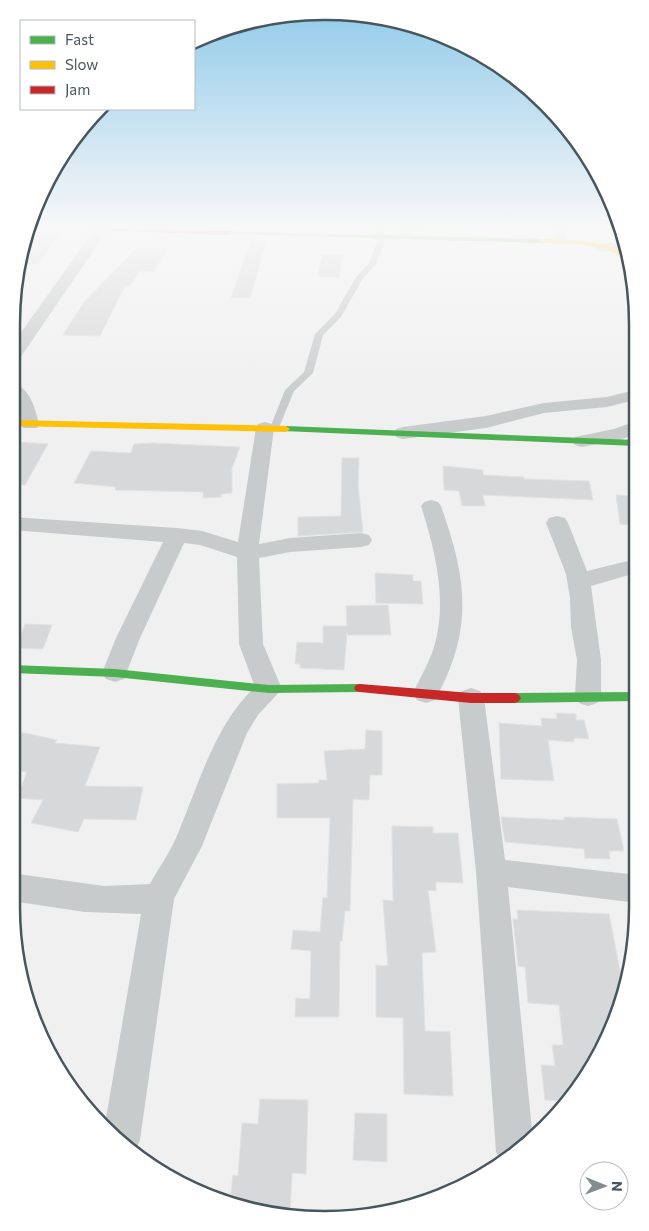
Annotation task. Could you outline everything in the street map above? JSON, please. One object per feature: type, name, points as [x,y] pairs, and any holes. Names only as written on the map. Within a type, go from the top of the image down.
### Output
[{"type":"street","points":[[20,346],[65,284]]},
{"type":"street","points":[[20,396],[25,405],[30,424]]},
{"type":"street","points":[[401,433],[486,422],[544,408],[608,402],[629,396]]},
{"type":"street","points":[[20,423],[270,428],[629,443]]},
{"type":"street","points":[[269,689],[251,644],[248,553],[270,428]]},
{"type":"street","points":[[573,442],[619,434],[629,430]]},
{"type":"street","points":[[426,693],[447,645],[452,609],[443,540],[431,506]]},
{"type":"street","points":[[20,523],[177,535],[217,541],[248,553],[290,545],[361,540]]},
{"type":"street","points":[[557,523],[578,582],[589,660],[588,696]]},
{"type":"street","points":[[116,674],[128,638],[177,535]]},
{"type":"street","points":[[578,582],[603,573],[629,567]]},
{"type":"street","points":[[20,669],[116,674],[269,689],[354,688],[471,698],[629,696]]},
{"type":"street","points":[[123,1134],[159,897],[187,846],[236,730],[249,708],[269,689]]},
{"type":"street","points":[[471,698],[491,872],[514,1144]]},
{"type":"street","points":[[491,872],[629,888]]},
{"type":"street","points":[[20,888],[108,901],[138,901],[159,897]]},
{"type":"lane","points":[[270,428],[290,390],[308,373],[319,334],[338,315],[356,284]]},
{"type":"building","points":[[101,284],[131,284],[125,286],[100,336],[63,335],[84,302]]},
{"type":"building","points":[[236,284],[254,284],[250,298],[231,298]]},
{"type":"building","points":[[20,442],[48,444],[25,485],[20,485]]},
{"type":"building","points":[[153,443],[240,447],[232,468],[232,493],[221,494],[221,497],[203,498],[203,492],[115,490],[116,487],[74,483],[91,451],[131,453],[134,444]]},
{"type":"building","points":[[342,458],[359,458],[358,484],[363,532],[298,536],[298,517],[341,516]]},
{"type":"building","points":[[443,466],[483,470],[483,475],[524,477],[524,479],[589,481],[593,500],[483,495],[485,506],[462,506],[459,491],[444,490]]},
{"type":"building","points":[[616,495],[629,496],[629,525],[620,524]]},
{"type":"building","points":[[375,573],[413,575],[413,581],[421,581],[423,604],[376,603]]},
{"type":"building","points":[[388,605],[391,635],[347,635],[347,632],[344,670],[300,668],[300,664],[295,664],[297,642],[323,643],[323,626],[347,626],[346,606]]},
{"type":"building","points":[[25,624],[52,625],[43,649],[20,648],[20,637]]},
{"type":"building","points":[[556,713],[576,714],[576,720],[584,720],[589,739],[574,738],[574,742],[548,740],[554,781],[501,779],[499,723],[542,726],[541,718],[557,719]]},
{"type":"building","points":[[366,730],[382,731],[382,775],[370,775],[369,800],[353,799],[350,911],[345,911],[342,941],[340,941],[339,1017],[295,1017],[296,998],[310,999],[311,951],[291,949],[293,930],[320,932],[323,897],[327,898],[330,818],[277,818],[277,784],[319,783],[319,780],[327,780],[324,751],[365,749]]},
{"type":"building","points":[[20,732],[57,740],[55,743],[100,747],[85,786],[143,787],[136,820],[84,819],[78,832],[31,823],[43,800],[20,798],[20,790],[27,772],[20,771]]},
{"type":"building","points":[[501,817],[564,820],[564,817],[617,819],[624,851],[609,851],[610,859],[585,858],[584,849],[505,842]]},
{"type":"building","points":[[392,826],[433,827],[433,833],[458,833],[463,883],[436,882],[436,891],[428,890],[436,952],[422,953],[425,1031],[450,1032],[453,1096],[404,1094],[403,1018],[376,1017],[376,965],[388,966],[383,900],[393,901]]},
{"type":"building","points":[[517,910],[609,914],[621,976],[619,985],[598,1041],[578,1076],[558,1101],[545,1100],[541,1065],[555,1066],[552,1045],[563,1045],[559,1005],[528,1003],[525,967],[518,966],[513,919],[518,919]]},
{"type":"building","points":[[260,1099],[308,1100],[306,1174],[292,1173],[290,1209],[265,1205],[231,1196],[233,1175],[238,1176],[242,1123],[258,1124]]},
{"type":"building","points":[[355,1113],[387,1114],[387,1162],[353,1160]]},
{"type":"traffic: fast","points":[[286,429],[629,443]]},
{"type":"traffic: fast","points":[[20,669],[115,673],[269,689],[360,688]]},
{"type":"traffic: fast","points":[[515,698],[629,697]]},
{"type":"traffic: slow","points":[[20,423],[286,429]]},
{"type":"traffic: jam","points":[[360,688],[471,698],[515,698]]}]
